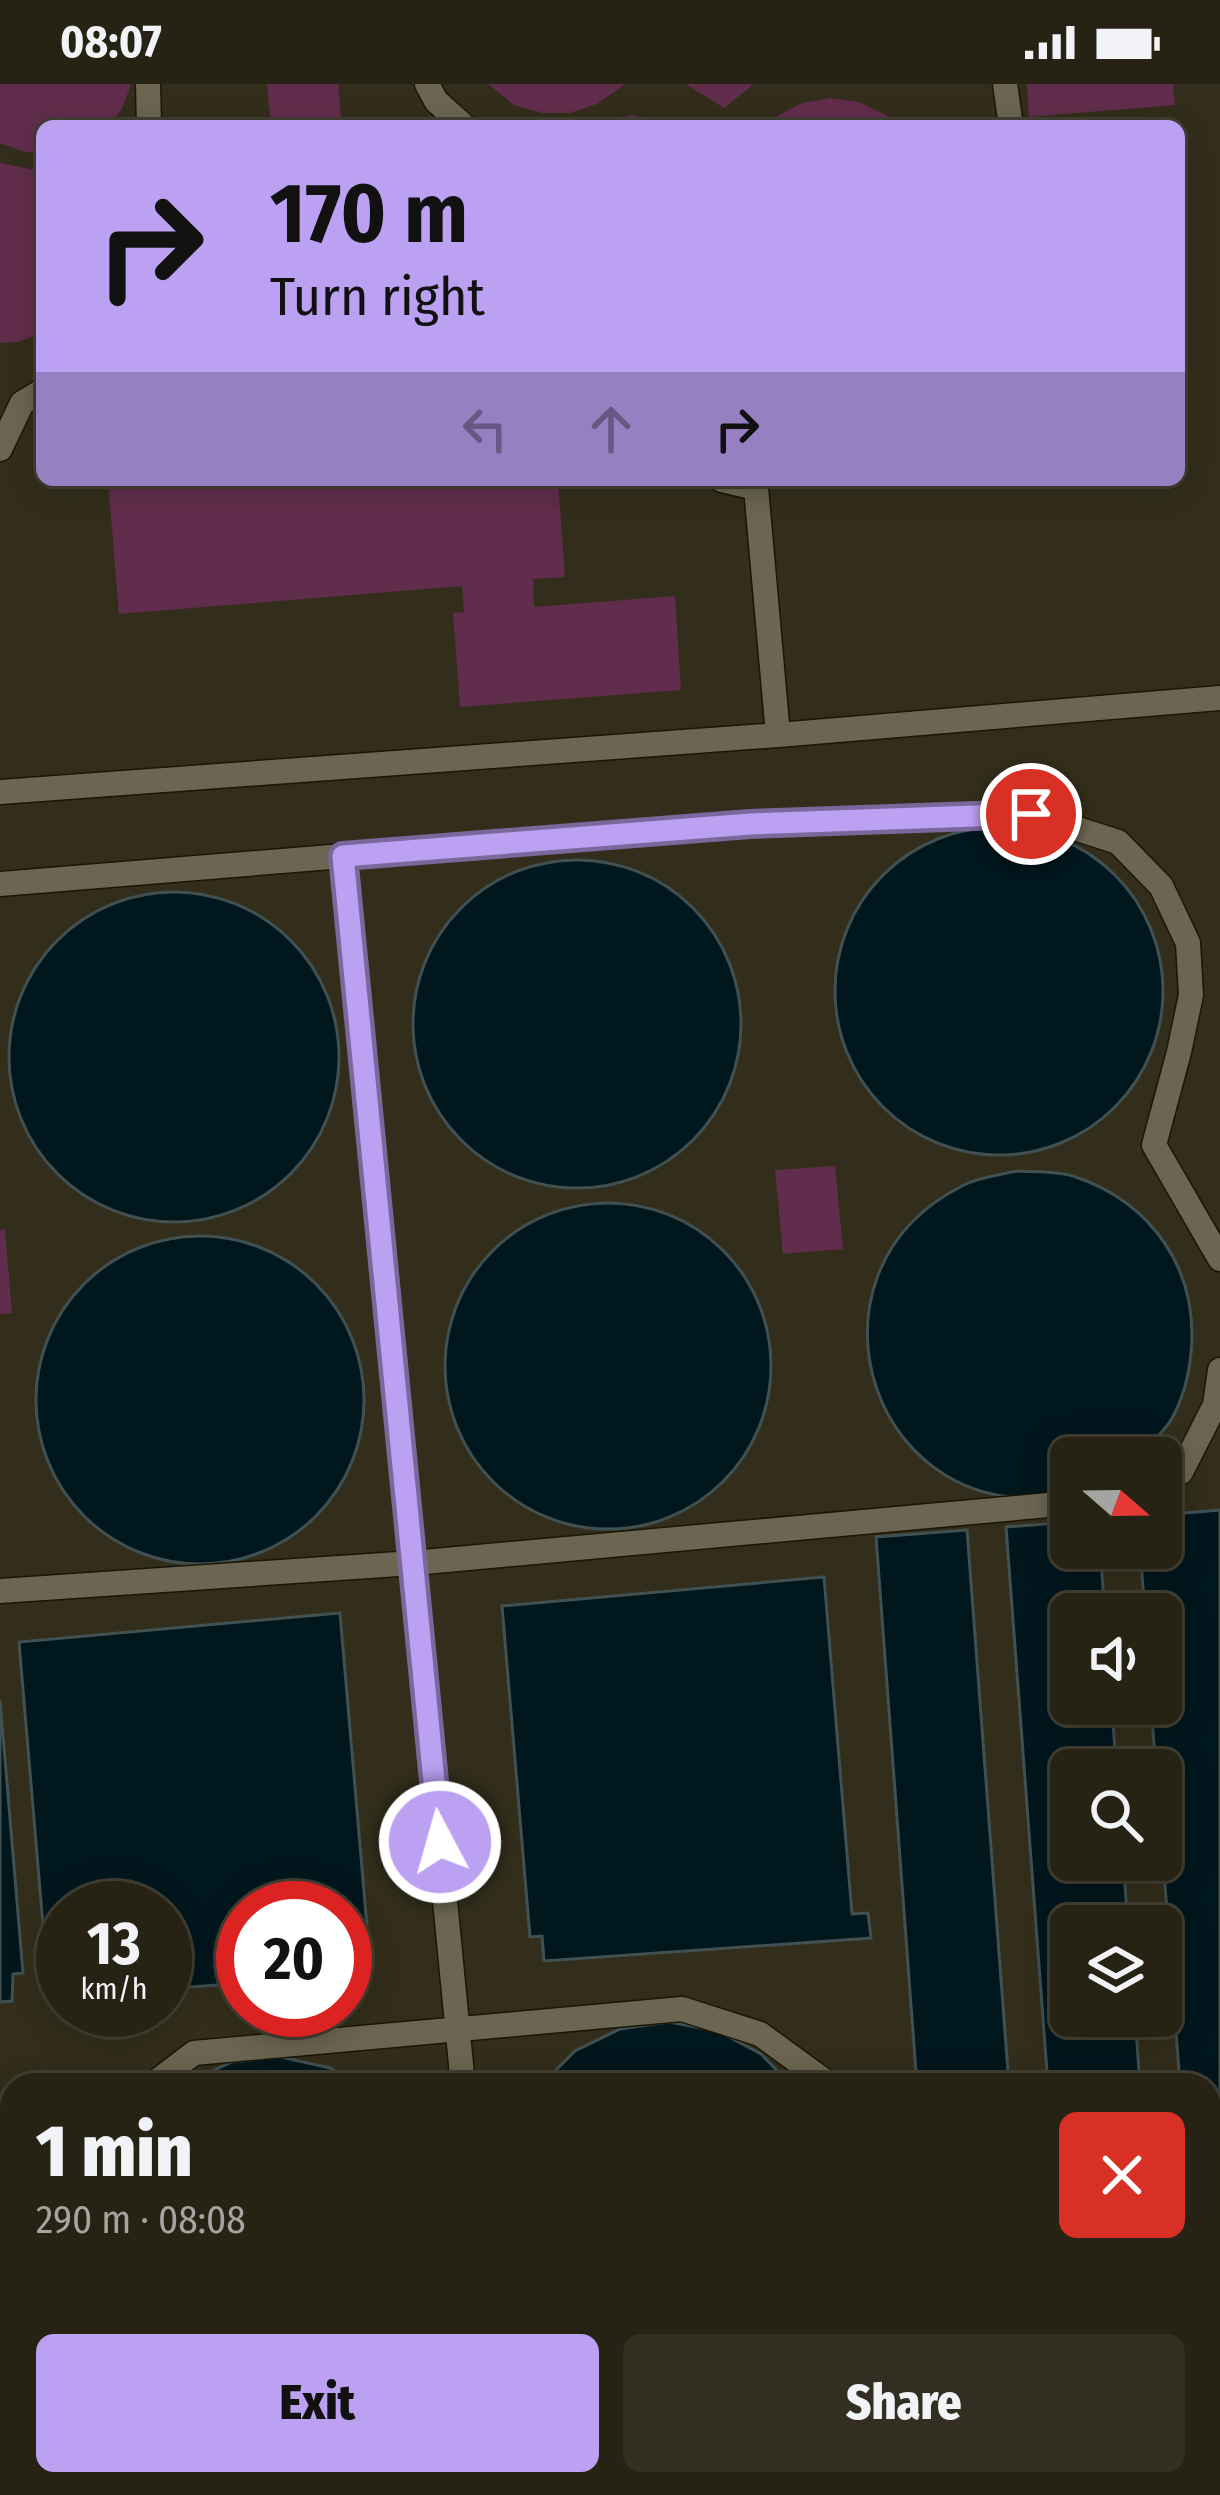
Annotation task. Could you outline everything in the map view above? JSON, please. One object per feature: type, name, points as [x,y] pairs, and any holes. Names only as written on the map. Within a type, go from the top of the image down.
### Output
[{"type":"lane","points":[[148,84],[149,120]]},
{"type":"lane","points":[[427,84],[436,101],[457,120]]},
{"type":"lane","points":[[1005,84],[1010,120]]},
{"type":"lane","points":[[0,449],[22,403],[36,395]]},
{"type":"lane","points":[[756,486],[778,735]]},
{"type":"lane","points":[[0,792],[1220,698]]},
{"type":"lane","points":[[0,884],[750,824],[1031,814],[1118,842],[1161,886],[1188,943],[1191,995],[1154,1144],[1220,1259]]},
{"type":"lane","points":[[343,856],[462,2073]]},
{"type":"lane","points":[[1182,1470],[1217,1410],[1220,1370]]},
{"type":"lane","points":[[0,1592],[413,1563],[1050,1505]]},
{"type":"lane","points":[[168,2073],[194,2053],[682,2009],[760,2034],[814,2073]]},
{"type":"water","points":[[999,827],[1062,839],[1115,875],[1151,928],[1163,991],[1151,1054],[1115,1107],[1062,1143],[999,1155],[936,1143],[883,1107],[847,1054],[835,991],[847,928],[883,875],[936,839]]},
{"type":"water","points":[[577,860],[640,873],[693,908],[728,961],[741,1024],[728,1087],[693,1140],[640,1175],[577,1188],[514,1175],[461,1140],[426,1087],[413,1024],[426,961],[461,908],[514,873]]},
{"type":"water","points":[[174,892],[237,904],[291,940],[327,994],[339,1057],[327,1120],[291,1174],[237,1210],[174,1222],[111,1210],[57,1174],[21,1120],[9,1057],[21,994],[57,940],[111,904]]},
{"type":"water","points":[[1017,1171],[1053,1172],[1101,1188],[1126,1203],[1165,1243],[1187,1294],[1191,1353],[1174,1415],[1157,1437],[1050,1437],[1050,1493],[1003,1496],[947,1476],[904,1439],[877,1389],[867,1333],[877,1277],[909,1226],[964,1185]]},
{"type":"water","points":[[608,1203],[671,1215],[724,1250],[759,1303],[771,1366],[759,1429],[724,1482],[671,1517],[608,1529],[545,1517],[492,1482],[457,1429],[445,1366],[457,1303],[492,1250],[545,1215]]},
{"type":"water","points":[[200,1236],[263,1249],[316,1284],[351,1337],[364,1400],[351,1463],[316,1516],[263,1551],[200,1564],[137,1551],[84,1516],[49,1463],[36,1400],[49,1337],[84,1284],[137,1249]]},
{"type":"water","points":[[1220,1510],[1220,2073],[1179,2073],[1182,1905],[1167,1905],[1165,1881],[1182,1881],[1182,1749],[1154,1749],[1153,1725],[1182,1725],[1182,1593],[1143,1593],[1142,1569],[1182,1569],[1182,1513]]},
{"type":"water","points":[[1050,1524],[1050,1569],[1102,1569],[1103,1593],[1050,1593],[1050,1725],[1113,1725],[1115,1749],[1050,1749],[1050,1881],[1125,1881],[1126,1905],[1050,1905],[1050,2037],[1137,2037],[1139,2073],[1047,2073],[1006,1527]]},
{"type":"water","points":[[967,1530],[1008,2073],[916,2073],[876,1537]]},
{"type":"water","points":[[824,1577],[852,1914],[868,1913],[871,1938],[544,1961],[542,1936],[530,1937],[502,1606]]},
{"type":"water","points":[[340,1613],[363,1881],[216,1881],[216,1985],[192,1987],[192,1881],[39,1881],[19,1642]]},
{"type":"water","points":[[0,1700],[23,1973],[13,1974],[12,2001],[0,2002]]},
{"type":"water","points":[[669,2022],[718,2031],[761,2054],[779,2073],[553,2073],[575,2051],[620,2029]]},
{"type":"water","points":[[281,2057],[338,2073],[208,2073],[232,2062]]},
{"type":"building","points":[[0,84],[131,84],[113,120],[36,120],[36,153],[0,143]]},
{"type":"building","points":[[267,84],[338,84],[341,120],[270,120]]},
{"type":"building","points":[[488,84],[625,84],[597,104],[570,113],[542,113],[514,105]]},
{"type":"building","points":[[686,84],[754,84],[724,108]]},
{"type":"building","points":[[1027,84],[1173,84],[1175,105],[1029,117]]},
{"type":"building","points":[[831,98],[859,102],[891,120],[773,120],[802,103]]},
{"type":"building","points":[[632,115],[659,120],[604,120]]},
{"type":"building","points":[[0,163],[36,171],[36,335],[0,343]]},
{"type":"building","points":[[108,486],[558,486],[565,577],[533,579],[534,607],[675,596],[681,690],[460,707],[453,613],[464,612],[462,586],[119,614]]},
{"type":"building","points":[[835,1166],[843,1249],[783,1254],[775,1170]]},
{"type":"building","points":[[5,1229],[12,1313],[0,1314],[0,1230]]},
{"type":"route","points":[[440,1842],[343,856],[750,824],[1031,814]]}]
